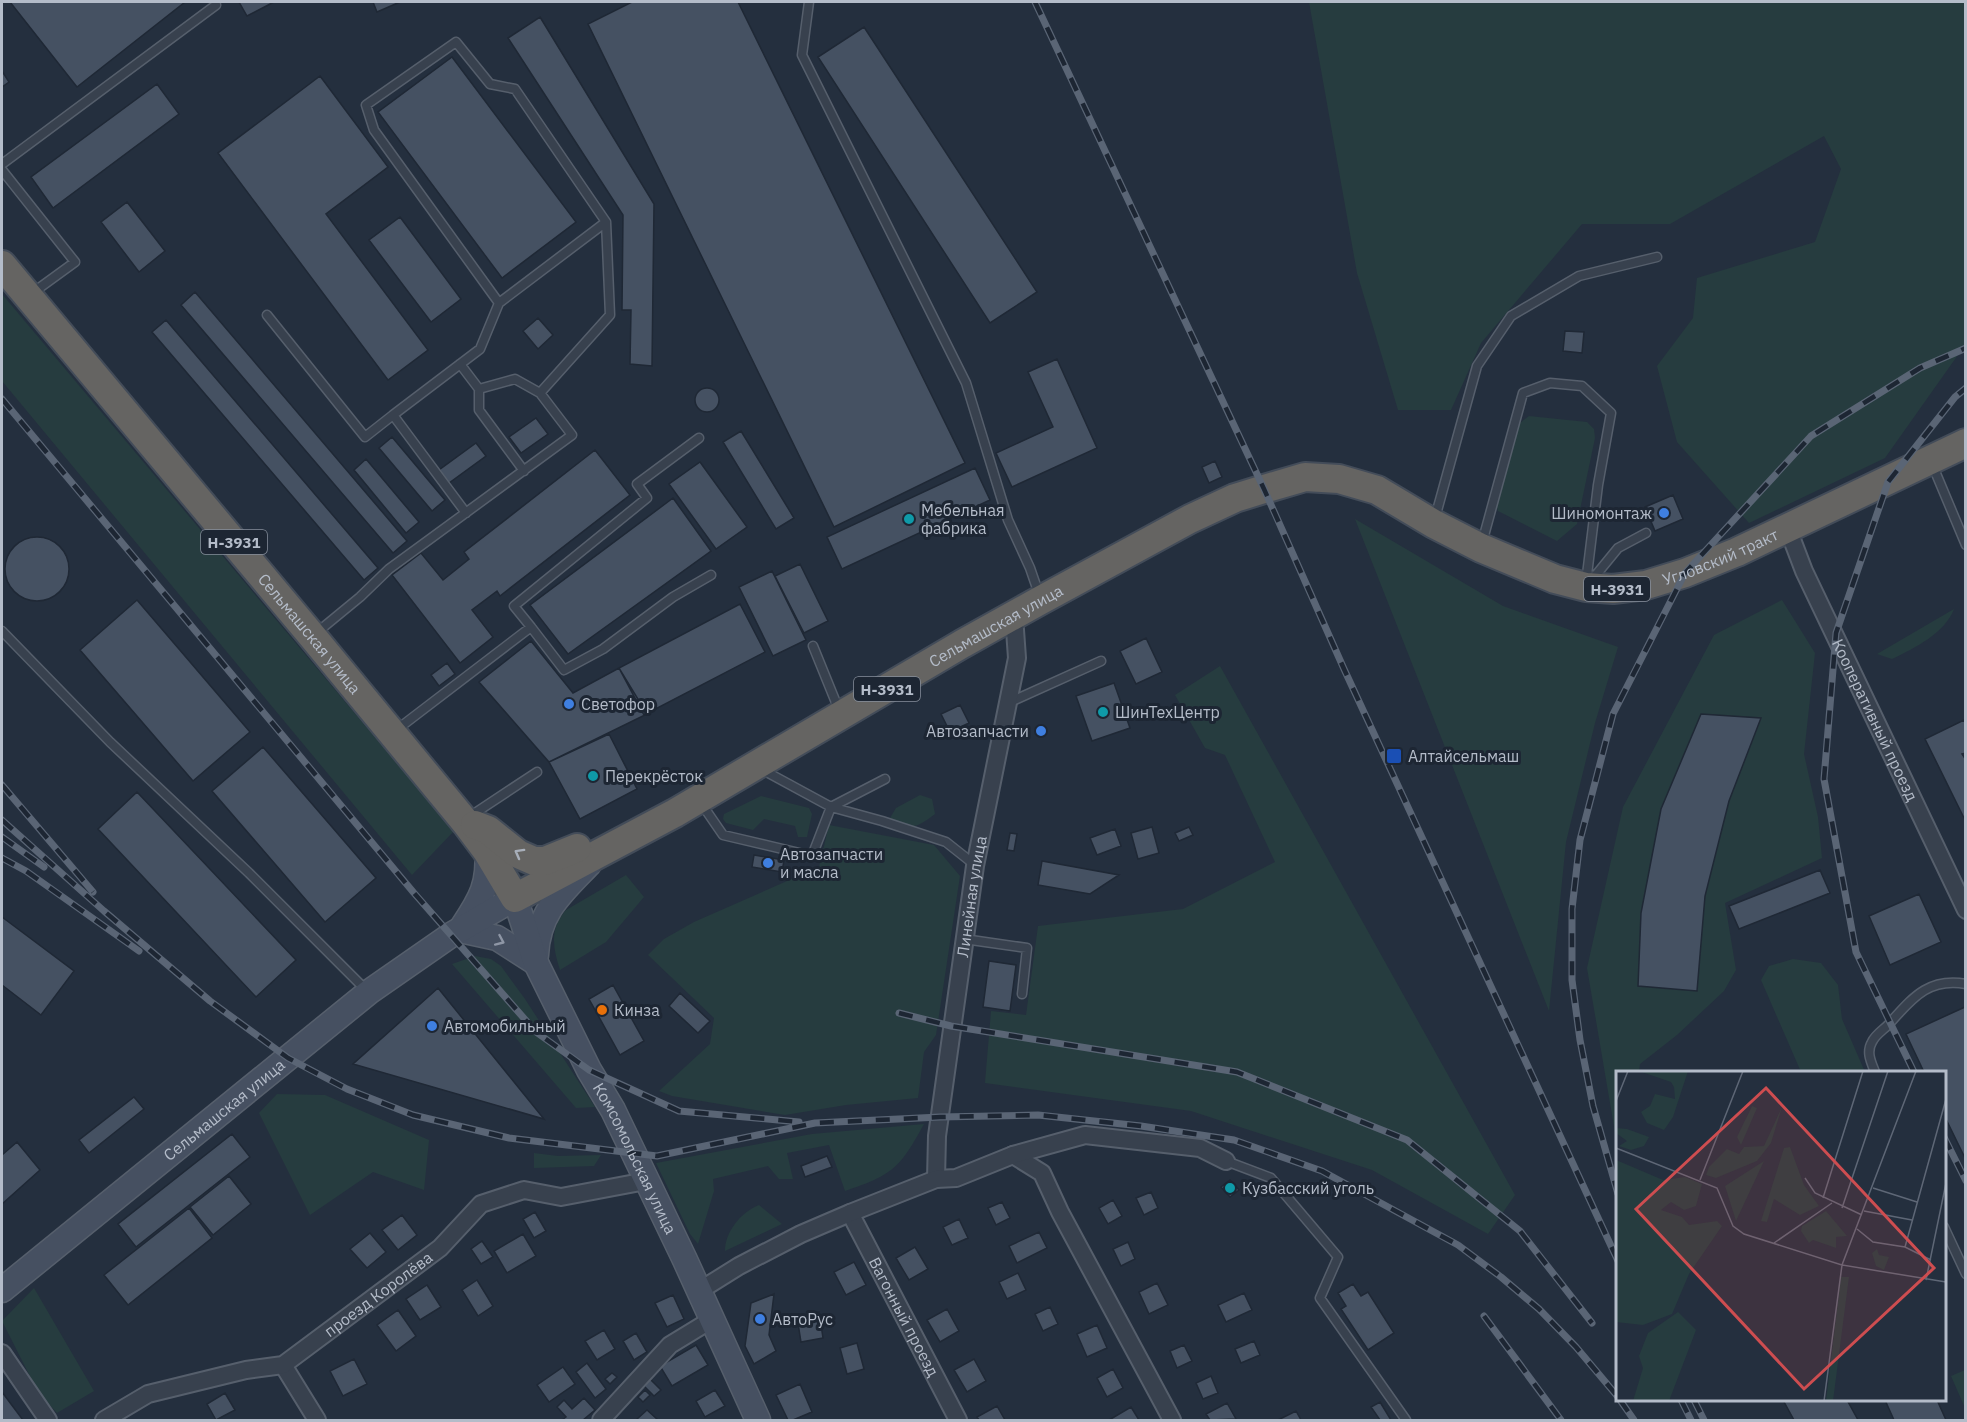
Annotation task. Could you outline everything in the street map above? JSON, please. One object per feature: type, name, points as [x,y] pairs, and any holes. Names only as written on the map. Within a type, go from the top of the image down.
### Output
[{"type":"highway","name":"Сельмашская улица","points":[[2,265],[465,822],[487,851],[515,898],[698,799],[1041,600],[1190,519],[1235,498],[1264,489]]},
{"type":"highway","name":"Угловский тракт","points":[[1264,489],[1305,477],[1339,478],[1377,489],[1434,524],[1481,548],[1555,579],[1613,590],[1646,585],[1685,573],[1788,529],[1965,443]]},
{"type":"highway","points":[[465,822],[488,830],[518,854],[534,861],[545,861],[561,856],[606,834],[621,832],[632,835]]},
{"type":"main road","points":[[487,851],[489,867],[482,895],[460,930],[497,938],[536,963]]},
{"type":"main road","points":[[536,963],[537,941],[544,916],[567,886],[600,853]]},
{"type":"main road","name":"Сельмашская улица","points":[[2,1290],[369,992],[460,930],[515,898]]},
{"type":"main road","name":"Комсомольская улица","points":[[515,898],[536,963],[589,1070],[613,1110],[758,1420]]},
{"type":"street","name":"Кооперативный проезд","points":[[1788,529],[1804,571],[1965,909]]},
{"type":"street","name":"Линейная улица","points":[[936,1179],[937,1136],[975,866],[1017,658],[1014,616]]},
{"type":"street","points":[[699,1291],[739,1266],[801,1234],[850,1213],[936,1179],[956,1178],[1012,1155],[1084,1135],[1200,1148],[1226,1161]]},
{"type":"street","points":[[1012,1155],[1042,1173],[1060,1212],[1172,1420]]},
{"type":"street","name":"проезд Королёва","points":[[104,1420],[148,1394],[246,1370],[283,1365],[440,1248],[481,1204],[524,1190],[561,1197],[646,1181]]},
{"type":"street","name":"Вагонный проезд","points":[[850,1213],[958,1420]]},
{"type":"street","points":[[601,1420],[670,1345],[711,1320]]},
{"type":"street","points":[[2,1353],[48,1420]]},
{"type":"street","points":[[283,1365],[317,1420]]},
{"type":"lane","points":[[809,2],[802,55],[966,383],[1008,520],[1030,568],[1041,600]]},
{"type":"lane","points":[[2,164],[216,5]]},
{"type":"lane","points":[[499,303],[374,130],[366,105],[456,42],[490,84],[515,89],[606,222],[610,315],[540,393]]},
{"type":"lane","points":[[2,170],[75,262],[28,296]]},
{"type":"lane","points":[[267,315],[365,437],[480,349],[499,303],[606,222]]},
{"type":"lane","points":[[1434,524],[1477,366],[1511,316],[1579,276],[1657,257]]},
{"type":"lane","points":[[460,364],[479,389],[479,410],[524,471]]},
{"type":"lane","points":[[312,636],[360,597],[389,569],[572,435],[540,393],[515,379],[479,389]]},
{"type":"lane","points":[[1481,548],[1523,393],[1550,382],[1582,386],[1611,413],[1598,485],[1586,586]]},
{"type":"lane","points":[[393,415],[466,513]]},
{"type":"lane","points":[[699,438],[638,484],[647,498],[514,606],[564,670],[603,649],[673,597],[711,575]]},
{"type":"lane","points":[[1930,460],[1965,545]]},
{"type":"lane","points":[[1586,586],[1618,548],[1646,533]]},
{"type":"lane","points":[[392,733],[531,627]]},
{"type":"lane","points":[[2,631],[110,742],[249,873],[369,992]]},
{"type":"lane","points":[[813,645],[842,716]]},
{"type":"lane","points":[[1008,703],[1101,661]]},
{"type":"lane","points":[[756,766],[831,807],[946,842],[975,866]]},
{"type":"lane","points":[[465,822],[537,772]]},
{"type":"lane","points":[[698,799],[723,836],[812,856],[831,807],[885,779]]},
{"type":"lane","points":[[964,939],[1028,948],[1022,994]]},
{"type":"lane","points":[[1875,1071],[1869,1058],[1872,1041],[1907,1002],[1930,987],[1965,984]]},
{"type":"lane","points":[[1226,1161],[1271,1178],[1338,1257],[1320,1298],[1406,1420]]},
{"type":"lane","points":[[1946,1231],[1965,1274]]},
{"type":"green space","points":[[1309,2],[1965,2],[1965,345],[1885,458],[1749,523],[1677,442],[1657,366],[1693,318],[1697,278],[1815,242],[1841,169],[1824,136],[1670,224],[1582,224],[1481,343],[1451,410],[1398,410],[1357,273]]},
{"type":"green space","points":[[2,294],[454,831],[412,875],[2,381]]},
{"type":"green space","points":[[1529,416],[1587,422],[1594,429],[1595,438],[1577,524],[1557,541],[1498,511],[1496,504],[1516,426]]},
{"type":"green space","points":[[1355,519],[1503,606],[1618,647],[1595,723],[1566,842],[1549,1011]]},
{"type":"green space","points":[[1782,600],[1815,653],[1804,754],[1818,817],[1822,858],[1725,903],[1736,970],[1724,991],[1677,1035],[1640,1064],[1639,1071],[1616,1071],[1616,1138],[1587,968],[1623,807],[1714,635]]},
{"type":"green space","points":[[1954,609],[1944,625],[1919,645],[1892,659],[1877,654]]},
{"type":"green space","points":[[1220,666],[1515,1195],[1488,1234],[1372,1170],[1191,1111],[985,1083],[991,1011],[1026,1015],[1038,926],[1183,909],[1275,862],[1225,755],[1205,748],[1175,695]]},
{"type":"green space","points":[[920,795],[932,799],[935,814],[913,826],[903,825],[890,818],[896,808]]},
{"type":"green space","points":[[761,796],[809,808],[812,814],[807,837],[798,837],[795,826],[764,819],[753,830],[726,823],[723,819],[724,814]]},
{"type":"green space","points":[[829,825],[934,845],[960,876],[936,1035],[924,1052],[918,1098],[846,1105],[785,1115],[672,1096],[659,1091],[710,1044],[714,1018],[648,955],[664,939],[694,922],[819,867]]},
{"type":"green space","points":[[626,875],[644,897],[606,942],[560,970],[554,939],[561,917],[566,910]]},
{"type":"green space","points":[[475,956],[491,959],[501,966],[595,1107],[576,1108],[452,964]]},
{"type":"green space","points":[[1793,959],[1821,963],[1838,985],[1842,1019],[1865,1071],[1801,1071],[1761,980],[1769,966]]},
{"type":"green space","points":[[277,1094],[325,1095],[429,1140],[424,1190],[373,1172],[310,1215],[259,1113]]},
{"type":"green space","points":[[924,1124],[908,1151],[894,1168],[874,1180],[845,1191],[829,1145],[787,1153],[793,1179],[779,1179],[768,1166],[713,1179],[714,1191],[698,1244],[690,1234],[656,1163],[812,1134]]},
{"type":"green space","points":[[534,1153],[558,1156],[601,1155],[594,1166],[534,1168]]},
{"type":"green space","points":[[759,1205],[782,1224],[725,1251],[728,1237],[735,1224],[746,1212]]},
{"type":"green space","points":[[34,1288],[94,1391],[57,1413],[39,1394],[2,1321]]},
{"type":"green space","points":[[1965,1370],[1965,1408],[1951,1376]]},
{"type":"building","points":[[10,2],[185,2],[77,87]]},
{"type":"building","points":[[239,2],[274,2],[247,16]]},
{"type":"building","points":[[373,2],[400,2],[377,12]]},
{"type":"building","points":[[632,2],[738,2],[965,463],[834,527],[588,24]]},
{"type":"building","points":[[540,17],[654,204],[652,366],[630,364],[631,310],[622,310],[623,215],[508,38]]},
{"type":"building","points":[[864,27],[1037,292],[990,323],[818,57]]},
{"type":"building","points":[[452,57],[576,222],[502,278],[378,112]]},
{"type":"building","points":[[2,71],[9,82],[2,87]]},
{"type":"building","points":[[320,76],[388,167],[326,214],[428,350],[388,380],[218,153]]},
{"type":"building","points":[[157,84],[179,114],[53,208],[31,177]]},
{"type":"building","points":[[127,202],[165,251],[139,272],[101,222]]},
{"type":"building","points":[[400,217],[461,299],[431,322],[369,240]]},
{"type":"building","points":[[195,292],[407,541],[393,553],[181,305]]},
{"type":"building","points":[[538,318],[553,335],[538,349],[523,331]]},
{"type":"building","points":[[166,320],[378,568],[364,580],[152,332]]},
{"type":"building","points":[[1565,331],[1584,332],[1582,353],[1563,351]]},
{"type":"building","points":[[1057,359],[1097,448],[1012,487],[996,453],[1053,427],[1028,372]]},
{"type":"building","points":[[707,388],[715,392],[719,400],[715,408],[707,412],[699,408],[695,400],[699,392]]},
{"type":"building","points":[[536,418],[548,434],[521,453],[509,437]]},
{"type":"building","points":[[741,431],[794,518],[776,529],[723,442]]},
{"type":"building","points":[[392,437],[445,500],[432,511],[379,448]]},
{"type":"building","points":[[476,443],[486,456],[449,483],[439,470]]},
{"type":"building","points":[[595,450],[630,495],[500,596],[497,591],[472,610],[493,637],[460,663],[392,575],[421,553],[443,580],[469,559],[464,552]]},
{"type":"building","points":[[366,459],[419,522],[406,533],[354,470]]},
{"type":"building","points":[[1215,461],[1222,477],[1209,483],[1202,467]]},
{"type":"building","points":[[700,462],[747,527],[716,549],[669,484]]},
{"type":"building","name":"Мебельная фабрика","points":[[975,468],[990,500],[842,569],[827,537]]},
{"type":"building","name":"Шиномонтаж","points":[[1673,495],[1683,519],[1655,531],[1645,507]]},
{"type":"building","points":[[673,498],[711,551],[568,654],[530,605]]},
{"type":"building","points":[[31,537],[43,537],[60,546],[67,557],[69,569],[67,581],[60,592],[43,601],[31,601],[19,596],[10,587],[5,575],[5,563],[10,551],[19,542]]},
{"type":"building","points":[[800,564],[828,621],[804,633],[775,576]]},
{"type":"building","points":[[772,571],[806,640],[773,656],[739,587]]},
{"type":"building","points":[[137,600],[250,732],[193,781],[80,650]]},
{"type":"building","points":[[740,604],[765,652],[644,715],[619,668]]},
{"type":"building","points":[[1146,638],[1162,672],[1136,684],[1120,651]]},
{"type":"building","name":"Светофор","points":[[531,641],[573,693],[619,668],[647,714],[549,762],[479,682]]},
{"type":"building","points":[[447,663],[455,674],[439,686],[431,675]]},
{"type":"building","name":"ШинТехЦентр","points":[[1114,683],[1130,728],[1092,741],[1076,696]]},
{"type":"building","points":[[960,705],[969,723],[950,732],[941,714]]},
{"type":"building","points":[[1701,714],[1761,718],[1729,801],[1705,896],[1697,991],[1638,986],[1641,913],[1661,809]]},
{"type":"building","points":[[1964,720],[1966,753],[1962,754],[1966,760],[1966,822],[1925,739]]},
{"type":"building","name":"Перекрёсток","points":[[609,734],[637,789],[580,819],[549,762]]},
{"type":"building","points":[[263,747],[376,878],[325,922],[212,791]]},
{"type":"building","points":[[137,792],[296,960],[256,997],[98,829]]},
{"type":"building","points":[[1152,827],[1159,853],[1138,859],[1131,833]]},
{"type":"building","points":[[1189,827],[1193,835],[1179,841],[1175,833]]},
{"type":"building","points":[[1115,829],[1121,846],[1097,855],[1090,838]]},
{"type":"building","points":[[1010,833],[1017,834],[1014,851],[1007,850]]},
{"type":"building","name":"Автозапчасти и масла","points":[[754,855],[784,860],[782,872],[752,867]]},
{"type":"building","points":[[1042,861],[1119,875],[1090,894],[1038,885]]},
{"type":"building","points":[[1820,870],[1830,893],[1739,929],[1729,906]]},
{"type":"building","points":[[1919,894],[1941,942],[1890,965],[1869,916]]},
{"type":"building","points":[[2,917],[74,971],[41,1015],[2,985]]},
{"type":"building","points":[[989,961],[1016,965],[1010,1011],[983,1007]]},
{"type":"building","points":[[613,985],[644,1041],[620,1055],[589,999]]},
{"type":"building","name":"Автомобильный","points":[[438,988],[544,1119],[353,1064]]},
{"type":"building","points":[[680,993],[710,1021],[698,1033],[669,1006]]},
{"type":"building","points":[[1966,1008],[1966,1160],[1946,1119],[1946,1071],[1924,1071],[1906,1034]]},
{"type":"building","points":[[134,1097],[144,1109],[89,1153],[79,1140]]},
{"type":"building","points":[[232,1134],[250,1157],[136,1247],[118,1224]]},
{"type":"building","points":[[17,1142],[40,1170],[2,1204],[2,1155]]},
{"type":"building","points":[[827,1156],[832,1167],[805,1177],[801,1166]]},
{"type":"building","points":[[229,1176],[251,1204],[213,1235],[190,1207]]},
{"type":"building","name":"Кузбасский уголь","points":[[1230,1180],[1239,1190],[1230,1197],[1221,1187]]},
{"type":"building","points":[[1151,1192],[1158,1208],[1144,1215],[1136,1198]]},
{"type":"building","points":[[1113,1200],[1122,1216],[1108,1224],[1099,1208]]},
{"type":"building","points":[[1002,1202],[1010,1218],[996,1225],[988,1208]]},
{"type":"building","points":[[189,1208],[212,1238],[128,1305],[104,1275]]},
{"type":"building","points":[[535,1212],[546,1231],[534,1238],[523,1219]]},
{"type":"building","points":[[402,1215],[417,1235],[398,1250],[382,1230]]},
{"type":"building","points":[[959,1219],[968,1238],[952,1245],[943,1227]]},
{"type":"building","points":[[1039,1232],[1047,1248],[1017,1263],[1009,1246]]},
{"type":"building","points":[[370,1233],[386,1252],[367,1268],[350,1249]]},
{"type":"building","points":[[523,1234],[536,1256],[507,1273],[494,1251]]},
{"type":"building","points":[[482,1241],[493,1257],[481,1264],[471,1249]]},
{"type":"building","points":[[1128,1242],[1135,1259],[1121,1266],[1113,1249]]},
{"type":"building","points":[[915,1247],[928,1269],[909,1280],[896,1258]]},
{"type":"building","points":[[854,1262],[866,1285],[846,1295],[834,1272]]},
{"type":"building","points":[[1018,1273],[1026,1290],[1007,1299],[999,1282]]},
{"type":"building","points":[[477,1280],[493,1306],[478,1316],[462,1290]]},
{"type":"building","points":[[1157,1283],[1168,1305],[1149,1314],[1139,1292]]},
{"type":"building","points":[[1353,1284],[1361,1296],[1368,1292],[1394,1333],[1368,1350],[1341,1309],[1346,1306],[1338,1293]]},
{"type":"building","points":[[427,1285],[441,1307],[420,1320],[406,1299]]},
{"type":"building","points":[[1244,1293],[1252,1310],[1226,1322],[1218,1305]]},
{"type":"building","name":"АвтоРус","points":[[774,1294],[769,1335],[776,1351],[754,1364],[745,1346],[751,1303]]},
{"type":"building","points":[[673,1295],[684,1319],[667,1327],[655,1303]]},
{"type":"building","points":[[1050,1307],[1058,1324],[1043,1331],[1035,1314]]},
{"type":"building","points":[[947,1309],[959,1331],[940,1342],[927,1320]]},
{"type":"building","points":[[398,1310],[416,1336],[396,1351],[377,1325]]},
{"type":"building","points":[[819,1312],[823,1338],[801,1342],[797,1317]]},
{"type":"building","points":[[1097,1325],[1107,1348],[1087,1357],[1077,1334]]},
{"type":"building","points":[[604,1330],[615,1349],[597,1360],[585,1341]]},
{"type":"building","points":[[636,1333],[647,1352],[634,1360],[623,1341]]},
{"type":"building","points":[[1254,1341],[1260,1355],[1241,1363],[1235,1349]]},
{"type":"building","points":[[857,1343],[864,1369],[847,1374],[840,1348]]},
{"type":"building","points":[[696,1345],[708,1365],[672,1386],[660,1366]]},
{"type":"building","points":[[1184,1345],[1192,1361],[1177,1368],[1170,1351]]},
{"type":"building","points":[[354,1359],[367,1384],[343,1396],[330,1371]]},
{"type":"building","points":[[974,1359],[986,1381],[967,1392],[954,1370]]},
{"type":"building","points":[[587,1363],[606,1389],[595,1398],[576,1372]]},
{"type":"building","points":[[563,1367],[575,1384],[549,1402],[537,1385]]},
{"type":"building","points":[[1113,1369],[1123,1388],[1107,1397],[1097,1378]]},
{"type":"building","points":[[612,1373],[617,1377],[610,1384],[605,1379]]},
{"type":"building","points":[[1211,1376],[1218,1393],[1203,1399],[1196,1383]]},
{"type":"building","points":[[648,1377],[661,1390],[654,1396],[642,1384]]},
{"type":"building","points":[[800,1384],[812,1412],[788,1420],[776,1395]]},
{"type":"building","points":[[645,1390],[650,1395],[643,1402],[638,1397]]},
{"type":"building","points":[[715,1390],[725,1406],[705,1417],[696,1401]]},
{"type":"building","points":[[2,1392],[23,1420],[2,1420]]},
{"type":"building","points":[[225,1393],[235,1410],[216,1420],[207,1404]]},
{"type":"building","points":[[584,1398],[595,1410],[583,1420],[562,1420],[566,1417],[557,1407],[564,1400],[572,1409]]},
{"type":"building","points":[[1784,1401],[1848,1401],[1858,1420],[1794,1420]]},
{"type":"building","points":[[1885,1401],[1937,1401],[1946,1420],[1894,1420]]},
{"type":"building","points":[[1380,1402],[1391,1420],[1380,1420],[1371,1407]]},
{"type":"building","points":[[1227,1403],[1236,1419],[1210,1420],[1206,1414]]},
{"type":"building","points":[[997,1406],[1005,1420],[979,1420],[977,1417]]},
{"type":"building","points":[[1131,1407],[1139,1420],[1109,1420]]},
{"type":"building","points":[[647,1410],[658,1420],[636,1420]]},
{"type":"building","points":[[1296,1411],[1301,1420],[1278,1420]]},
{"type":"railway","points":[[1035,2],[1264,489],[1344,669],[1616,1257]]},
{"type":"railway","points":[[1616,1187],[1593,1106],[1580,1040],[1572,980],[1572,909],[1580,840],[1613,714],[1685,573],[1811,436],[1920,368],[1966,348]]},
{"type":"railway","points":[[1914,1071],[1856,952],[1824,779],[1836,633],[1888,482],[1955,397],[1966,388]]},
{"type":"railway","points":[[2,399],[414,893],[536,1032],[589,1070],[679,1111],[799,1122]]},
{"type":"railway","points":[[2,785],[93,892]]},
{"type":"railway","points":[[2,820],[210,1001],[288,1058],[347,1089],[413,1115],[509,1138],[657,1156],[815,1123],[940,1117],[1038,1115],[1141,1126],[1234,1140],[1322,1171],[1458,1245],[1539,1309],[1576,1347],[1616,1395]]},
{"type":"railway","points":[[2,837],[44,867]]},
{"type":"railway","points":[[2,858],[26,871],[139,951]]},
{"type":"railway","points":[[899,1013],[951,1026],[1237,1072],[1407,1140],[1520,1231],[1592,1323]]},
{"type":"railway","points":[[1946,1141],[1966,1181]]},
{"type":"railway","points":[[1484,1316],[1561,1420]]},
{"type":"railway","points":[[1621,1401],[1634,1420]]},
{"type":"railway","points":[[1682,1401],[1691,1420]]},
{"type":"railway","points":[[1694,1401],[1704,1420]]},
{"type":"place","name":"Шиномонтаж","points":[[1664,513]]},
{"type":"place","name":"Мебельная фабрика","points":[[909,519]]},
{"type":"place","name":"Светофор","points":[[569,704]]},
{"type":"place","name":"ШинТехЦентр","points":[[1103,712]]},
{"type":"place","name":"Автозапчасти","points":[[1041,731]]},
{"type":"place","name":"Алтайсельмаш","points":[[1394,756]]},
{"type":"place","name":"Перекрёсток","points":[[593,776]]},
{"type":"place","name":"Автозапчасти и масла","points":[[768,863]]},
{"type":"place","name":"Кинза","points":[[602,1010]]},
{"type":"place","name":"Автомобильный","points":[[432,1026]]},
{"type":"place","name":"Кузбасский уголь","points":[[1230,1188]]},
{"type":"place","name":"АвтоРус","points":[[760,1319]]}]
